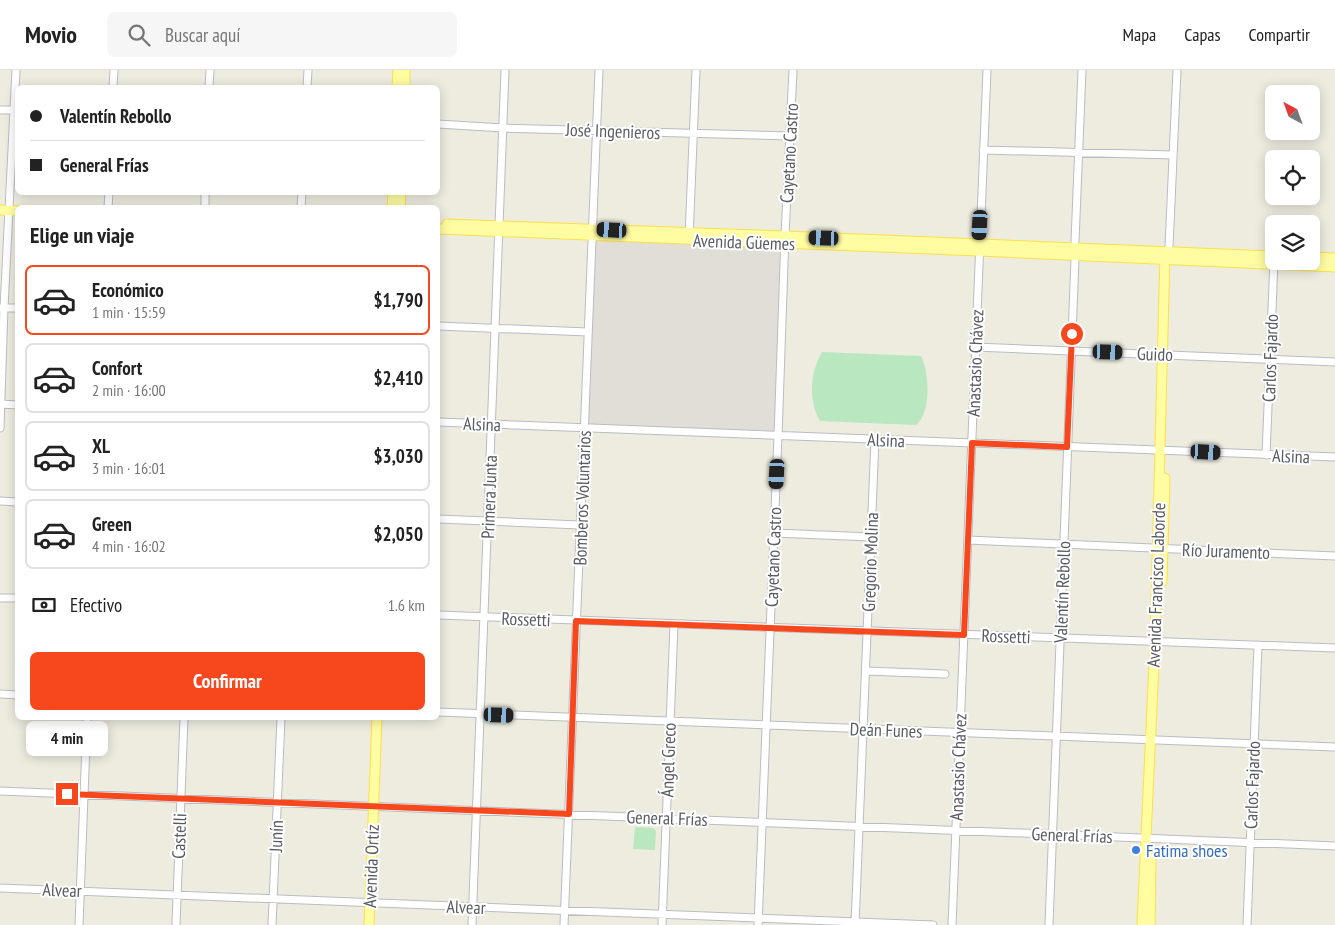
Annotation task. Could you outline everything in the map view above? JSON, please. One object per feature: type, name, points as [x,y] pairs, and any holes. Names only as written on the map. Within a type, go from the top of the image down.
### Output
[{"type":"main road","points":[[397,85],[398,70]]},
{"type":"main road","points":[[405,70],[405,85]]},
{"type":"main road","name":"Avenida Güemes","points":[[440,223],[499,229]]},
{"type":"main road","name":"Avenida Güemes","points":[[440,229],[592,232],[1168,253],[1265,260]]},
{"type":"main road","name":"Avenida Francisco Laborde","points":[[1142,925],[1154,740],[1168,253]]},
{"type":"main road","points":[[1320,257],[1335,258]]},
{"type":"main road","name":"Avenida Güemes","points":[[1320,266],[1335,267]]},
{"type":"main road","name":"Avenida Ortíz","points":[[369,925],[377,720]]},
{"type":"main road","name":"Avenida Francisco Laborde","points":[[1149,838],[1150,925]]},
{"type":"street","points":[[16,70],[16,85]]},
{"type":"street","points":[[113,85],[114,70]]},
{"type":"street","points":[[210,70],[210,85]]},
{"type":"street","points":[[307,85],[308,70]]},
{"type":"street","name":"Primera Junta","points":[[472,925],[506,70]]},
{"type":"street","name":"Bomberos Voluntarios","points":[[564,925],[598,70]]},
{"type":"street","points":[[688,236],[696,70]]},
{"type":"street","name":"Cayetano Castro","points":[[758,922],[793,70]]},
{"type":"street","name":"Anastasio Chávez","points":[[952,925],[987,70]]},
{"type":"street","points":[[1075,241],[1082,70]]},
{"type":"street","name":"Avenida Francisco Laborde","points":[[1168,253],[1177,70]]},
{"type":"street","points":[[0,110],[15,110]]},
{"type":"street","points":[[0,428],[2,308],[15,124]]},
{"type":"street","name":"José Ingenieros","points":[[440,124],[503,128],[789,136]]},
{"type":"street","points":[[983,150],[1173,155]]},
{"type":"street","name":"Valentín Rebollo","points":[[1049,925],[1075,259]]},
{"type":"street","name":"Carlos Fajardo","points":[[1266,455],[1274,270]]},
{"type":"street","points":[[2,308],[15,308]]},
{"type":"street","points":[[440,326],[588,332]]},
{"type":"street","name":"Guido","points":[[975,347],[1335,362]]},
{"type":"street","points":[[0,404],[15,405]]},
{"type":"street","name":"Alsina","points":[[440,422],[1335,457]]},
{"type":"street","name":"Gregorio Molina","points":[[855,924],[875,439]]},
{"type":"street","points":[[0,501],[15,502]]},
{"type":"street","points":[[440,519],[580,525]]},
{"type":"street","points":[[774,533],[871,536]]},
{"type":"street","name":"Río Juramento","points":[[968,540],[1335,556]]},
{"type":"street","points":[[0,598],[15,598]]},
{"type":"street","name":"Rossetti","points":[[440,615],[1335,648]]},
{"type":"street","name":"Ángel Greco","points":[[662,925],[674,624]]},
{"type":"street","name":"Carlos Fajardo","points":[[1247,925],[1258,645]]},
{"type":"street","points":[[866,671],[945,674]]},
{"type":"street","points":[[0,694],[15,695]]},
{"type":"street","name":"Deán Funes","points":[[440,712],[1335,747]]},
{"type":"street","points":[[79,925],[87,720]]},
{"type":"street","name":"Castelli","points":[[176,925],[184,720]]},
{"type":"street","name":"Junín","points":[[272,925],[281,720]]},
{"type":"street","name":"General Frías","points":[[0,791],[1335,846]]},
{"type":"street","name":"Alvear","points":[[0,888],[662,914],[758,922],[933,925]]},
{"type":"shaded area","points":[[595,240],[782,246],[776,433],[587,426]]},
{"type":"green space","points":[[822,352],[921,356],[926,372],[928,392],[925,411],[921,419],[916,425],[820,421],[816,413],[812,386],[815,369]]},
{"type":"green space","points":[[635,827],[653,828],[656,831],[655,850],[633,849]]},
{"type":"place","name":"Fatima shoes","points":[[1136,850]]},
{"type":"route","points":[[67,794],[569,814],[576,621],[964,635],[972,443],[1067,447],[1072,334]]}]
